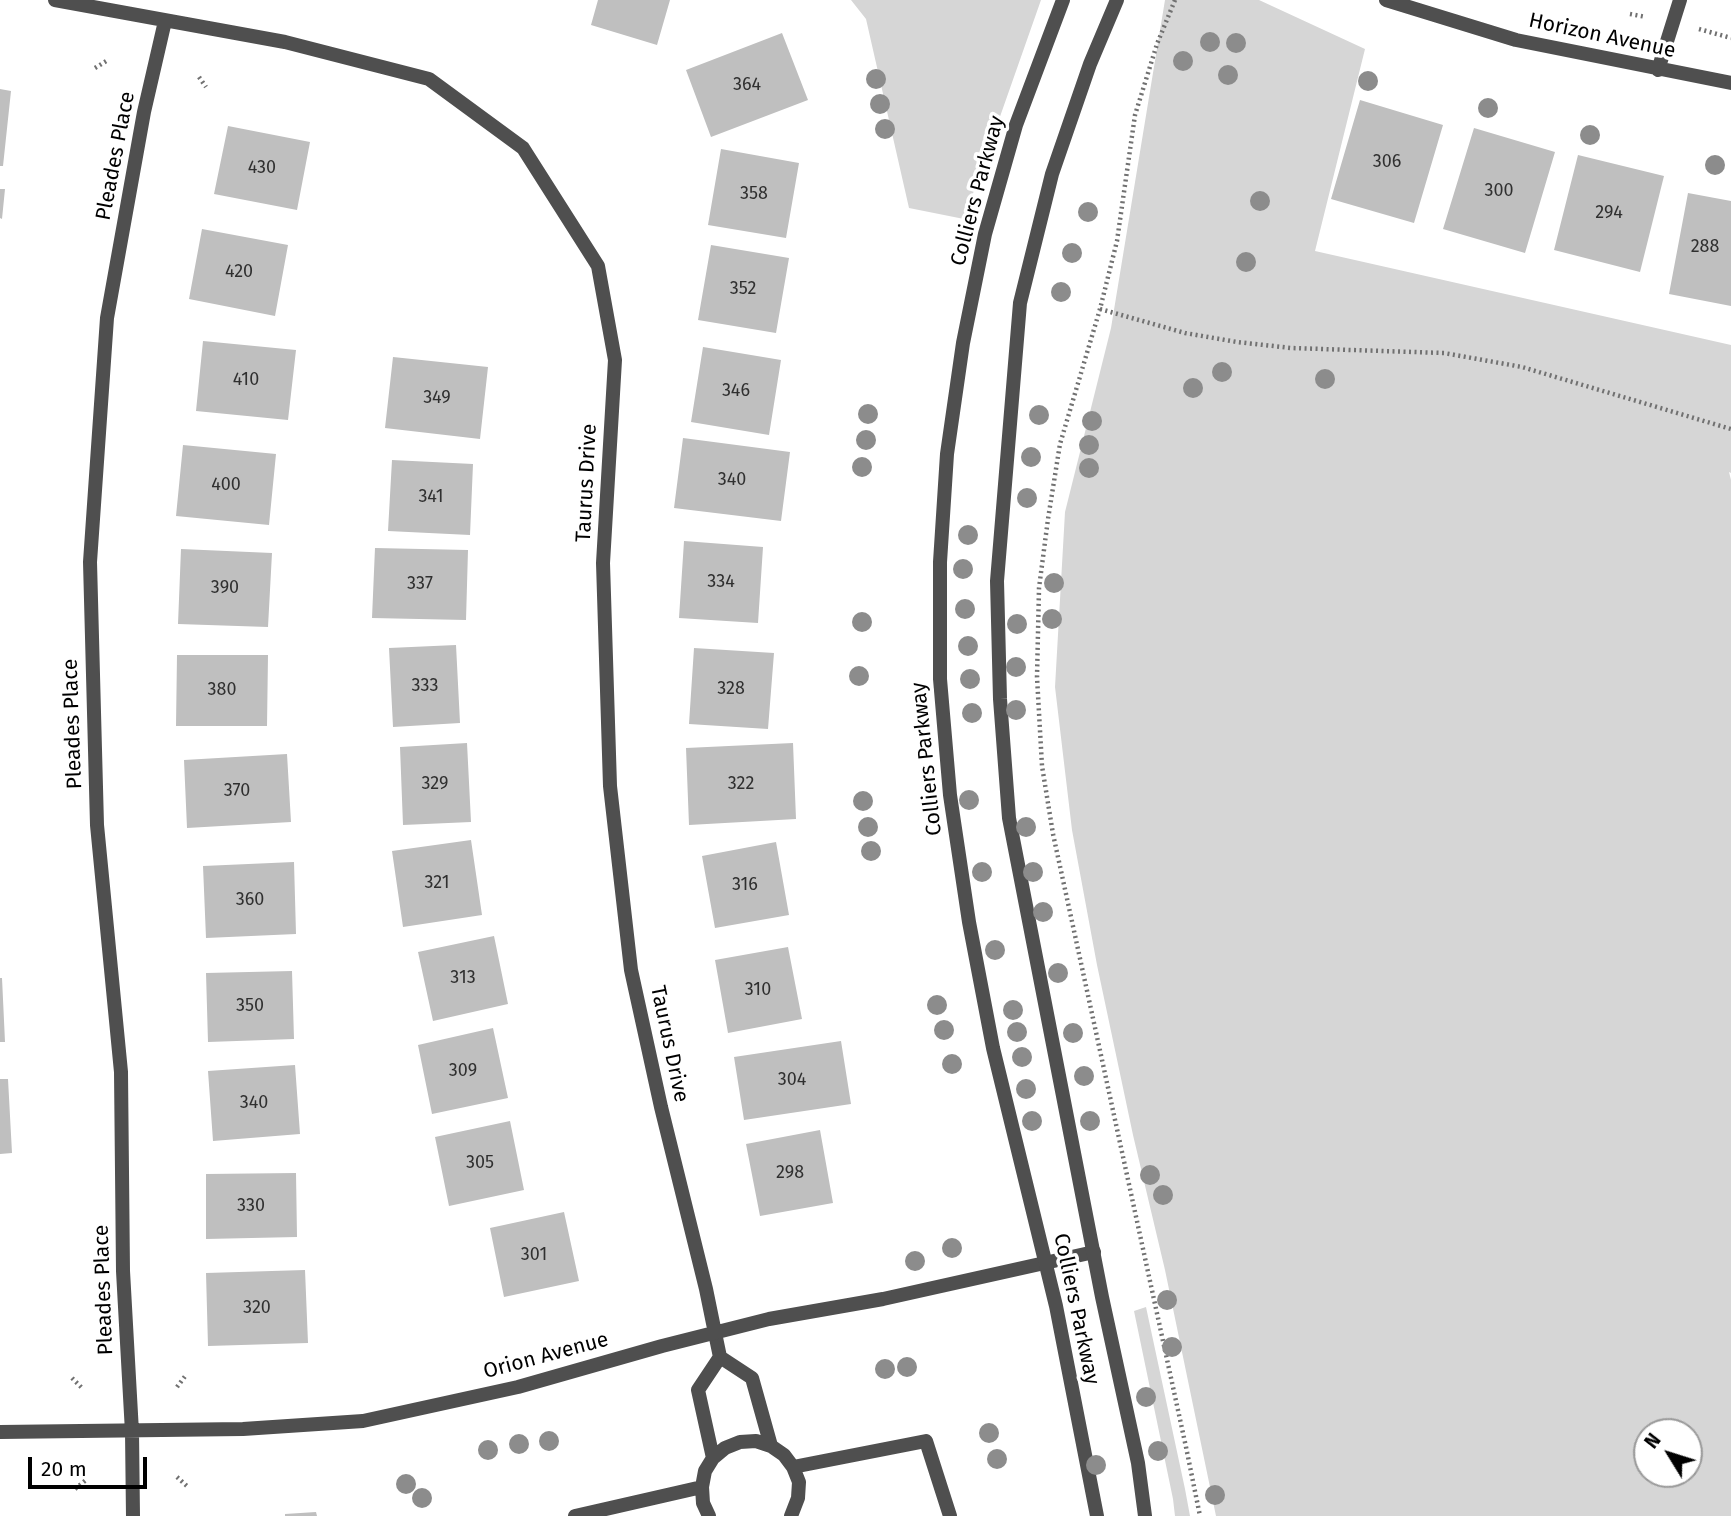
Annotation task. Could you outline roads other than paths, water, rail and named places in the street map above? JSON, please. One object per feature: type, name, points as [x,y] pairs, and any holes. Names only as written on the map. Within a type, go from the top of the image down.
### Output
[{"type":"street","name":"Taurus Drive","points":[[55,0],[285,42],[429,79],[523,148],[598,266],[615,360],[603,563],[610,786],[631,970],[720,1357]]},
{"type":"street","name":"Colliers Parkway","points":[[1063,0],[1016,125],[985,234],[962,343],[947,454],[940,562],[940,679],[950,795],[969,922],[993,1048],[1046,1263],[1097,1516]]},
{"type":"street","name":"Colliers Parkway","points":[[1117,0],[1090,64],[1052,174],[1020,303],[997,581],[1000,699],[1009,818],[1102,1297],[1138,1463],[1145,1516]]},
{"type":"street","name":"Horizon Avenue","points":[[1386,0],[1516,40],[1731,83]]},
{"type":"street","points":[[1658,69],[1681,0]]},
{"type":"street","name":"Pleades Place","points":[[133,1516],[132,1432],[123,1271],[121,1072],[97,825],[90,562],[107,317],[144,112],[165,21]]},
{"type":"street","name":"Orion Avenue","points":[[0,1433],[243,1429],[363,1421],[518,1387],[769,1319],[883,1299],[1094,1252]]},
{"type":"street","points":[[713,1458],[698,1390],[720,1357],[752,1378],[771,1446]]},
{"type":"street","points":[[709,1516],[703,1503],[702,1487],[705,1471],[713,1458],[725,1448],[740,1442],[756,1441],[771,1446],[784,1455],[793,1467],[799,1482],[798,1498],[791,1516]]},
{"type":"street","points":[[793,1467],[926,1441],[950,1516]]},
{"type":"street","points":[[575,1516],[702,1487]]}]
